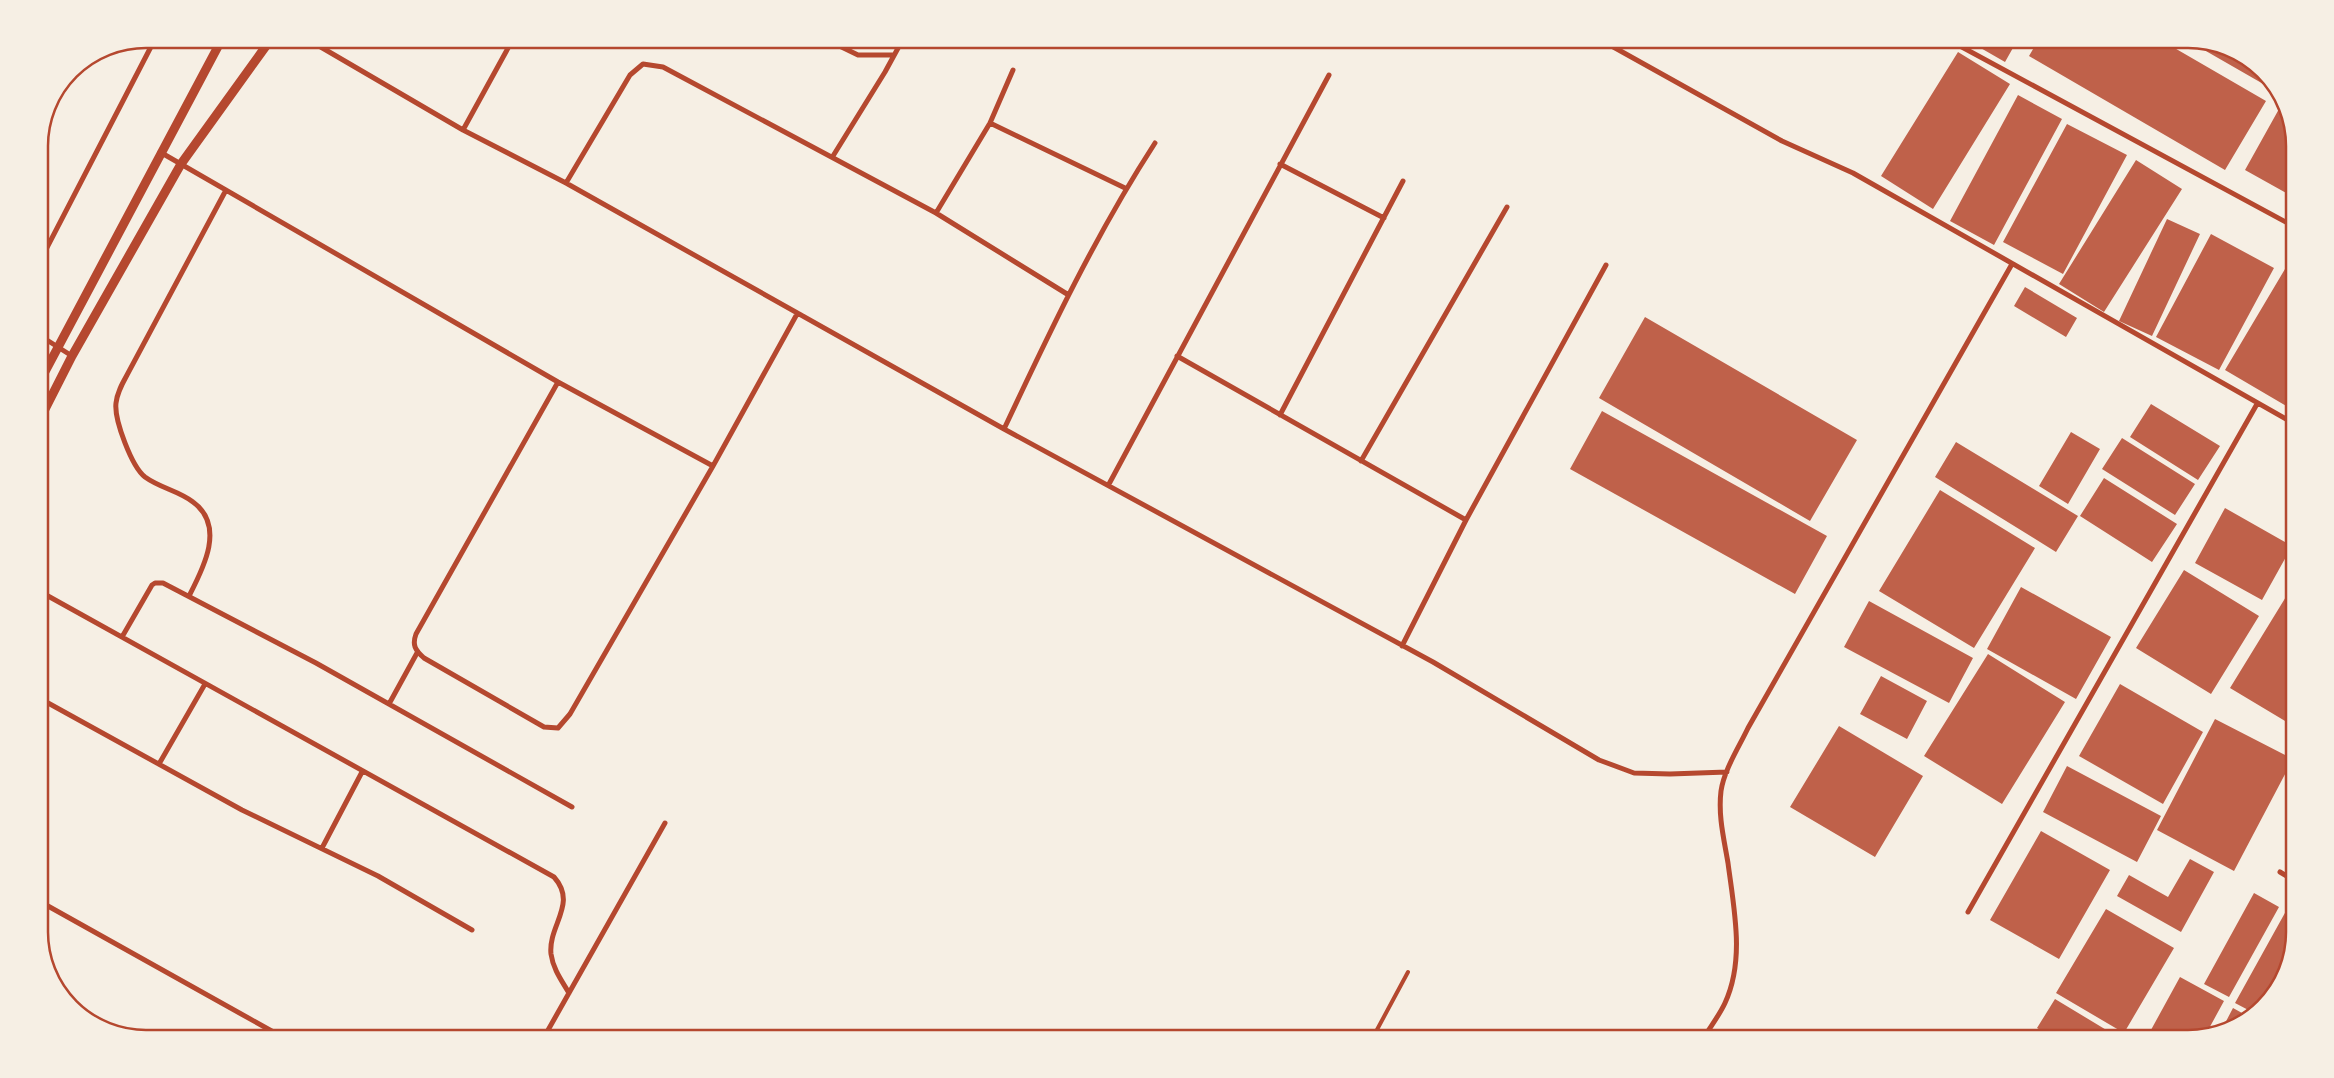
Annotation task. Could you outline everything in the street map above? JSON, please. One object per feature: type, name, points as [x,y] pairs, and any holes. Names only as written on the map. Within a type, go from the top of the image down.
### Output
[{"type":"street","points":[[48,247],[150,48]]},
{"type":"street","points":[[48,366],[160,152],[217,48]]},
{"type":"street","points":[[48,403],[72,356],[181,164],[265,48]]},
{"type":"street","points":[[322,48],[463,130],[566,183],[1004,429],[1109,484],[1402,646],[1599,760],[1634,773],[1728,772]]},
{"type":"street","points":[[463,130],[508,48]]},
{"type":"street","points":[[844,48],[858,55],[894,55]]},
{"type":"street","points":[[833,156],[898,48]]},
{"type":"street","points":[[1614,48],[1782,141],[1853,173],[2286,419]]},
{"type":"street","points":[[1964,48],[2286,222]]},
{"type":"street","points":[[566,183],[630,75],[643,64],[664,67],[936,212],[1067,294]]},
{"type":"street","points":[[936,212],[990,123],[1013,70]]},
{"type":"street","points":[[1109,484],[1330,74]]},
{"type":"street","points":[[990,123],[1125,188]]},
{"type":"street","points":[[1004,429],[1067,294],[1125,188],[1155,142]]},
{"type":"street","points":[[160,152],[558,382],[713,466]]},
{"type":"street","points":[[1280,164],[1384,218]]},
{"type":"street","points":[[1280,415],[1403,181]]},
{"type":"street","points":[[189,596],[208,558],[210,545],[205,518],[194,502],[144,476],[136,465],[120,429],[116,402],[127,375],[226,190]]},
{"type":"street","points":[[1361,461],[1508,207]]},
{"type":"street","points":[[1708,1030],[1725,1002],[1735,971],[1737,941],[1720,820],[1721,790],[1728,772],[1748,728],[2012,264]]},
{"type":"street","points":[[1402,646],[1466,520],[1606,265]]},
{"type":"street","points":[[558,382],[416,634],[413,645],[417,653],[544,726],[558,728],[570,714],[713,466],[797,314]]},
{"type":"street","points":[[48,341],[72,356]]},
{"type":"street","points":[[1177,356],[1466,520]]},
{"type":"street","points":[[1968,912],[2257,404]]},
{"type":"street","points":[[122,637],[155,583],[163,583],[389,704],[572,807]]},
{"type":"street","points":[[48,596],[554,877],[561,885],[564,898],[551,952],[553,964],[569,993]]},
{"type":"street","points":[[389,704],[417,653]]},
{"type":"street","points":[[158,764],[205,684]]},
{"type":"street","points":[[48,703],[242,810],[378,876],[472,930]]},
{"type":"street","points":[[322,848],[362,772]]},
{"type":"street","points":[[548,1030],[665,823]]},
{"type":"street","points":[[2280,872],[2286,876]]},
{"type":"street","points":[[48,906],[270,1030]]},
{"type":"lane","points":[[1377,1030],[1408,972]]},
{"type":"building","points":[[1981,48],[2013,48],[2005,62]]},
{"type":"building","points":[[2034,48],[2175,48],[2266,101],[2225,170],[2029,56]]},
{"type":"building","points":[[2201,48],[2226,55],[2237,61],[2258,76],[2265,85]]},
{"type":"building","points":[[1958,52],[2010,84],[1933,209],[1881,176]]},
{"type":"building","points":[[2018,95],[2062,119],[1994,245],[1950,221]]},
{"type":"building","points":[[2279,109],[2285,127],[2286,193],[2245,170]]},
{"type":"building","points":[[2067,124],[2127,155],[2063,274],[2003,242]]},
{"type":"building","points":[[2136,160],[2182,189],[2104,312],[2059,284]]},
{"type":"building","points":[[2167,219],[2200,234],[2152,336],[2119,321]]},
{"type":"building","points":[[2211,234],[2274,268],[2219,370],[2156,337]]},
{"type":"building","points":[[2285,269],[2286,270],[2286,406],[2225,370]]},
{"type":"building","points":[[2025,287],[2077,318],[2066,337],[2014,306]]},
{"type":"building","points":[[1645,317],[1857,440],[1810,521],[1599,398]]},
{"type":"building","points":[[2151,404],[2220,446],[2198,480],[2130,437]]},
{"type":"building","points":[[1602,411],[1827,536],[1795,594],[1570,469]]},
{"type":"building","points":[[2071,432],[2100,449],[2068,504],[2039,486]]},
{"type":"building","points":[[2122,438],[2195,484],[2175,515],[2102,469]]},
{"type":"building","points":[[1956,442],[2078,516],[2056,552],[1935,477]]},
{"type":"building","points":[[2104,478],[2177,524],[2152,562],[2080,516]]},
{"type":"building","points":[[1940,490],[2035,548],[1974,648],[1879,591]]},
{"type":"building","points":[[2225,508],[2286,543],[2286,557],[2262,600],[2195,563]]},
{"type":"building","points":[[2184,570],[2259,616],[2211,694],[2136,648]]},
{"type":"building","points":[[2021,587],[2111,637],[2076,699],[1987,649]]},
{"type":"building","points":[[2286,597],[2286,722],[2230,688]]},
{"type":"building","points":[[1869,601],[1973,658],[1949,703],[1844,647]]},
{"type":"building","points":[[1988,654],[2065,702],[2002,804],[1924,756]]},
{"type":"building","points":[[1881,676],[1927,701],[1907,739],[1860,714]]},
{"type":"building","points":[[2120,684],[2203,732],[2163,804],[2079,756]]},
{"type":"building","points":[[2215,719],[2286,755],[2286,772],[2234,871],[2157,830]]},
{"type":"building","points":[[1839,726],[1923,776],[1875,857],[1790,807]]},
{"type":"building","points":[[2067,766],[2161,816],[2137,862],[2043,812]]},
{"type":"building","points":[[2041,831],[2110,870],[2059,959],[1990,920]]},
{"type":"building","points":[[2190,859],[2214,872],[2181,932],[2117,896],[2129,875],[2168,897]]},
{"type":"building","points":[[2254,893],[2279,907],[2229,997],[2204,984]]},
{"type":"building","points":[[2106,909],[2174,948],[2126,1030],[2119,1030],[2056,993]]},
{"type":"building","points":[[2286,911],[2285,951],[2273,981],[2258,1002],[2248,1010],[2235,1003]]},
{"type":"building","points":[[2180,977],[2224,1001],[2209,1028],[2201,1030],[2151,1030]]},
{"type":"building","points":[[2055,999],[2106,1030],[2040,1030],[2037,1028]]},
{"type":"building","points":[[2233,1008],[2243,1014],[2232,1020],[2225,1023]]}]
